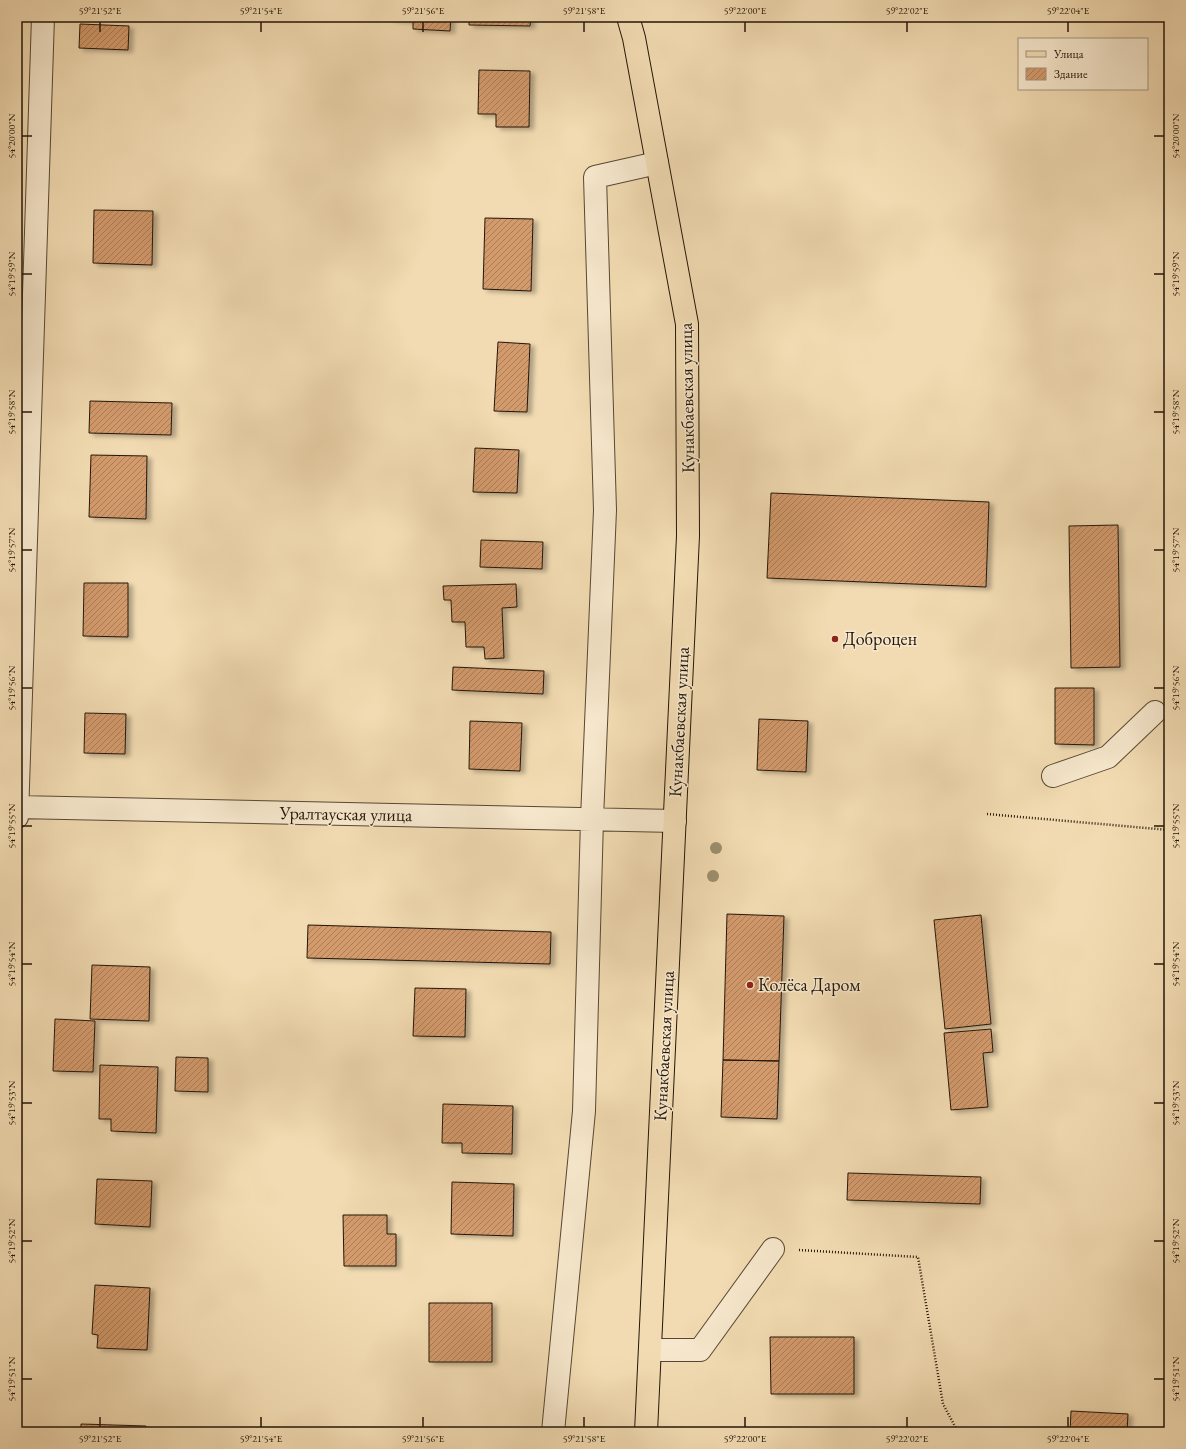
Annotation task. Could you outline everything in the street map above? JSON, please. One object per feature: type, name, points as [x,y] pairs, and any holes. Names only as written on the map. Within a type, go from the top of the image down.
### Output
[{"type":"main road","name":"Кунакбаевская улица","points":[[628,17],[634,38],[687,324],[688,536],[646,1432]]},
{"type":"street","points":[[17,817],[43,17]]},
{"type":"street","points":[[553,1432],[584,1111],[592,819],[604,510],[595,177],[657,163]]},
{"type":"street","points":[[1053,776],[1108,757],[1156,712]]},
{"type":"street","name":"Уралтауская улица","points":[[17,807],[675,821]]},
{"type":"street","points":[[650,1350],[700,1350],[773,1249]]},
{"type":"path","points":[[987,814],[1169,830]]},
{"type":"path","points":[[773,1249],[918,1256],[944,1404],[958,1432]]},
{"type":"building","points":[[390,17],[451,17],[450,31],[413,29],[413,21],[390,19]]},
{"type":"building","points":[[469,17],[531,17],[530,26],[469,25]]},
{"type":"building","points":[[80,24],[129,26],[128,50],[79,48]]},
{"type":"building","points":[[479,70],[530,71],[529,127],[496,127],[496,114],[478,114]]},
{"type":"building","points":[[94,210],[153,211],[152,265],[93,263]]},
{"type":"building","points":[[485,218],[533,219],[531,291],[483,289]]},
{"type":"building","points":[[498,342],[530,344],[527,412],[494,411]]},
{"type":"building","points":[[90,401],[172,403],[171,435],[89,433]]},
{"type":"building","points":[[475,448],[519,450],[517,493],[473,492]]},
{"type":"building","points":[[91,455],[147,456],[146,519],[89,517]]},
{"type":"building","points":[[771,493],[989,502],[986,587],[767,578]]},
{"type":"building","points":[[1118,525],[1120,667],[1071,668],[1069,526]]},
{"type":"building","points":[[481,540],[543,542],[542,569],[480,567]]},
{"type":"building","points":[[84,583],[128,583],[128,637],[83,636]]},
{"type":"building","points":[[516,584],[517,607],[502,608],[504,658],[485,659],[484,647],[466,647],[465,622],[452,622],[451,600],[444,600],[443,586]]},
{"type":"building","points":[[453,667],[544,671],[543,694],[452,690]]},
{"type":"building","points":[[1055,688],[1094,688],[1094,745],[1055,744]]},
{"type":"building","points":[[85,713],[126,714],[125,754],[84,753]]},
{"type":"building","points":[[759,719],[808,721],[806,772],[757,770]]},
{"type":"building","points":[[470,721],[522,723],[520,771],[469,769]]},
{"type":"building","points":[[727,914],[784,916],[779,1061],[723,1060]]},
{"type":"building","points":[[981,915],[991,1024],[945,1029],[934,920]]},
{"type":"building","points":[[308,925],[551,932],[550,964],[307,958]]},
{"type":"building","points":[[92,965],[150,967],[149,1021],[90,1019]]},
{"type":"building","points":[[415,988],[466,989],[465,1037],[413,1036]]},
{"type":"building","points":[[55,1019],[95,1021],[93,1072],[53,1071]]},
{"type":"building","points":[[991,1029],[993,1052],[983,1053],[988,1107],[951,1110],[944,1033]]},
{"type":"building","points":[[176,1057],[208,1058],[208,1092],[175,1091]]},
{"type":"building","points":[[723,1060],[779,1061],[777,1119],[721,1117]]},
{"type":"building","points":[[100,1065],[158,1067],[156,1133],[111,1131],[111,1119],[99,1119]]},
{"type":"building","points":[[443,1104],[513,1106],[512,1154],[462,1153],[462,1143],[442,1143]]},
{"type":"building","points":[[848,1173],[981,1177],[980,1204],[847,1200]]},
{"type":"building","points":[[97,1179],[152,1181],[150,1227],[95,1224]]},
{"type":"building","points":[[452,1182],[514,1184],[513,1236],[451,1234]]},
{"type":"building","points":[[343,1215],[387,1215],[387,1234],[396,1234],[396,1266],[344,1266]]},
{"type":"building","points":[[95,1285],[150,1288],[147,1350],[97,1348],[98,1335],[92,1334]]},
{"type":"building","points":[[429,1303],[492,1303],[492,1362],[429,1362]]},
{"type":"building","points":[[770,1337],[854,1337],[854,1394],[771,1394]]},
{"type":"building","points":[[1071,1411],[1128,1414],[1127,1432],[1070,1432]]},
{"type":"building","points":[[81,1424],[146,1426],[145,1432],[81,1432]]},
{"type":"place","name":"Доброцен","points":[[835,639]]},
{"type":"place","name":"Колёса Даром","points":[[750,985]]}]
